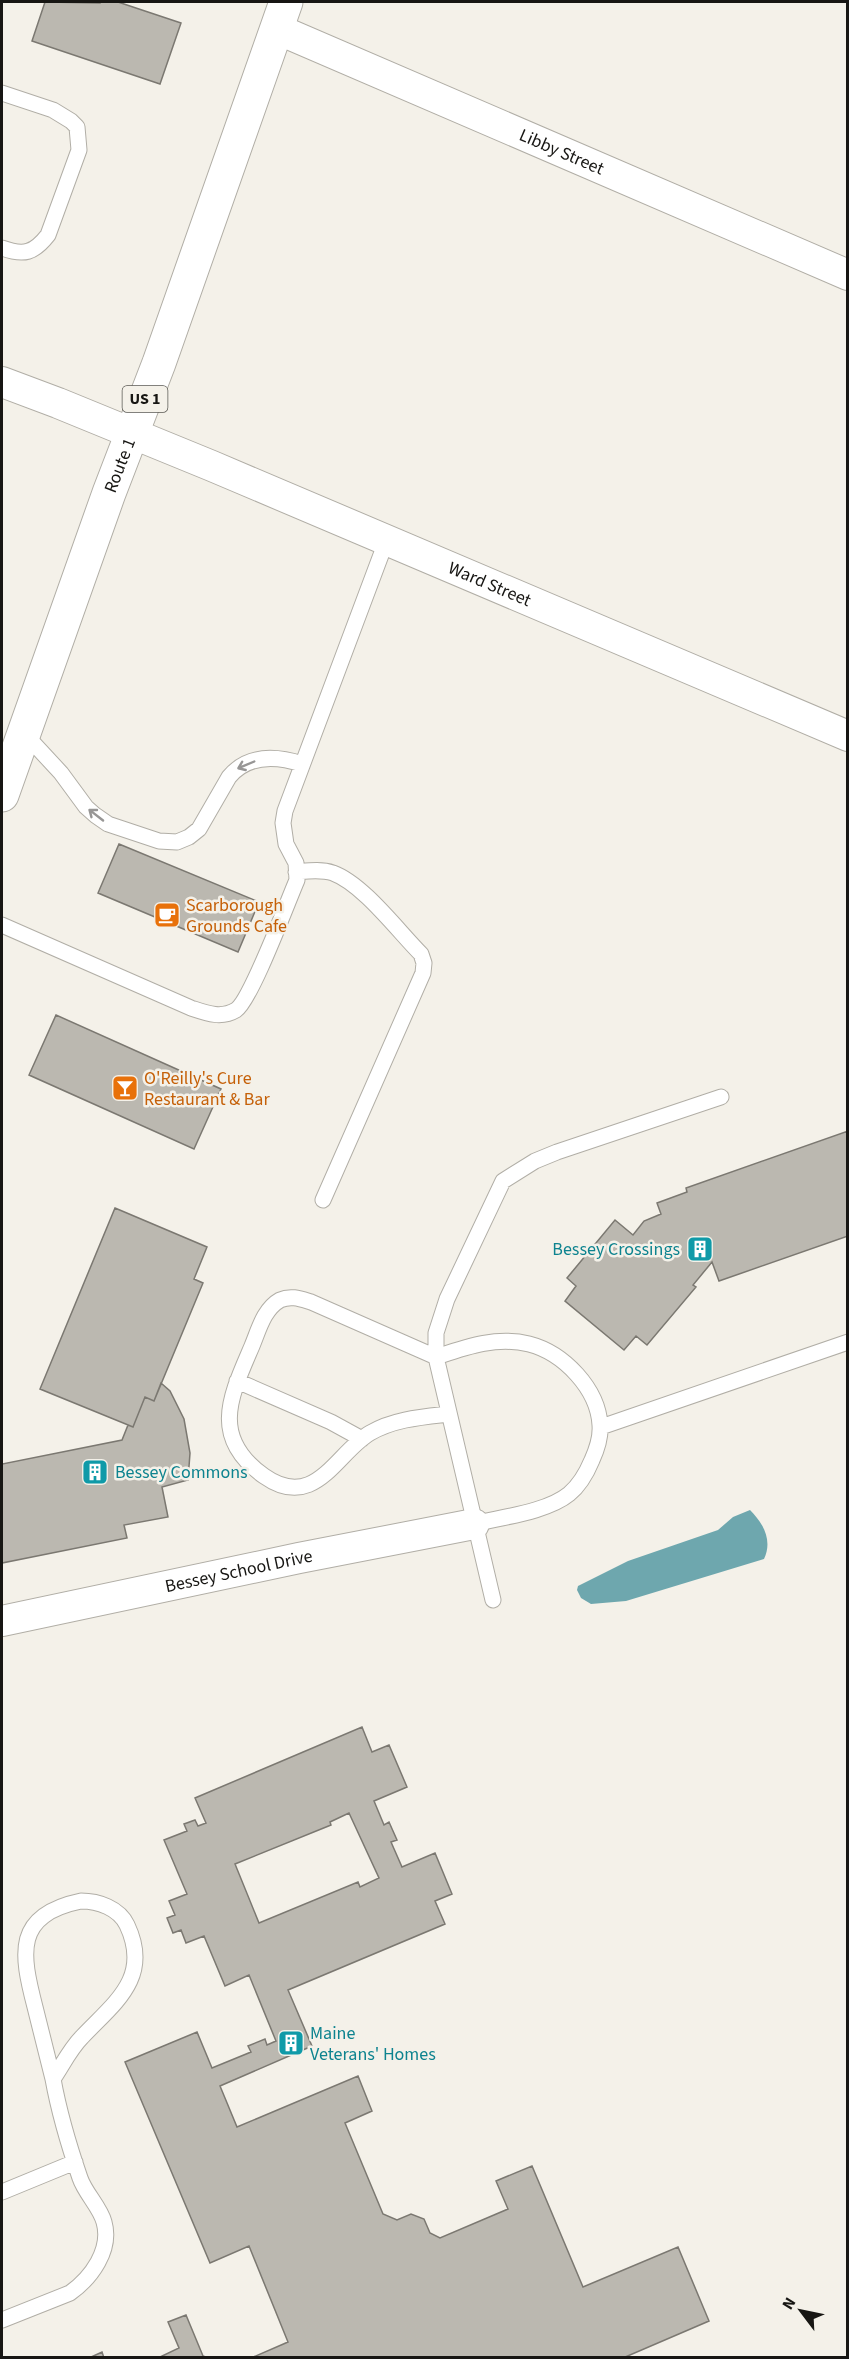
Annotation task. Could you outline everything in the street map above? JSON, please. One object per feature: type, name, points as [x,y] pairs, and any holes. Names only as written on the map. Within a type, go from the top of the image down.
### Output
[{"type":"main road","name":"Route 1","points":[[2,795],[282,15]]},
{"type":"street","name":"Libby Street","points":[[282,15],[848,275]]},
{"type":"street","name":"Ward Street","points":[[2,382],[132,433],[387,539],[848,736]]},
{"type":"street","name":"Bessey School Drive","points":[[2,1621],[298,1558],[474,1524]]},
{"type":"lane","points":[[2,93],[53,110],[71,121],[76,127],[79,150],[48,235],[39,246],[27,252],[14,253],[2,248]]},
{"type":"lane","points":[[2,925],[209,1014],[223,1015],[234,1011],[246,999],[297,880],[296,863],[286,844],[283,823],[289,800],[387,539]]},
{"type":"lane","points":[[24,732],[95,815],[108,824],[159,841],[177,842],[189,837],[199,829],[234,770],[246,764],[276,757],[302,764]]},
{"type":"lane","points":[[296,872],[316,870],[332,872],[351,883],[421,954],[424,963],[423,973],[323,1200]]},
{"type":"lane","points":[[493,1600],[436,1357],[436,1333],[447,1299],[503,1181],[535,1161],[557,1152],[722,1097]]},
{"type":"lane","points":[[449,1414],[413,1418],[389,1424],[362,1439],[319,1480],[291,1486],[270,1479],[250,1463],[232,1437],[229,1412],[230,1399],[269,1309],[282,1299],[296,1297],[436,1357],[479,1343],[508,1342],[532,1345],[546,1351],[574,1371],[593,1398],[600,1427],[598,1446],[582,1480],[570,1493],[558,1501],[536,1509],[474,1524]]},
{"type":"lane","points":[[600,1427],[848,1342]]},
{"type":"lane","points":[[237,1381],[331,1422],[362,1439]]},
{"type":"lane","points":[[2,2320],[70,2293],[90,2275],[103,2249],[104,2220],[84,2190],[75,2162],[53,2079],[29,1987],[25,1946],[35,1924],[53,1909],[81,1901],[91,1901],[105,1905],[125,1920],[135,1948],[133,1976],[119,2000],[80,2040],[53,2079]]},
{"type":"lane","points":[[2,2192],[75,2162]]},
{"type":"water","points":[[750,1510],[759,1520],[767,1539],[767,1552],[764,1559],[626,1601],[591,1604],[581,1598],[577,1590],[578,1586],[628,1561],[718,1530],[733,1517]]},
{"type":"building","points":[[45,2],[118,2],[181,23],[160,84],[32,41]]},
{"type":"building","points":[[119,844],[259,902],[238,952],[98,893]]},
{"type":"building","points":[[56,1015],[221,1089],[194,1149],[29,1075]]},
{"type":"building","name":"Bessey Crossings","points":[[848,1131],[848,1236],[719,1281],[712,1262],[693,1285],[696,1287],[647,1345],[636,1336],[624,1350],[565,1301],[576,1286],[567,1278],[615,1220],[633,1235],[644,1221],[661,1214],[657,1203],[687,1192],[686,1188]]},
{"type":"building","points":[[115,1208],[207,1247],[194,1279],[203,1283],[154,1401],[145,1397],[133,1427],[40,1389]]},
{"type":"building","name":"Bessey Commons","points":[[161,1383],[170,1391],[184,1419],[190,1453],[188,1480],[162,1487],[168,1517],[124,1525],[127,1538],[2,1563],[2,1464],[122,1440],[128,1425],[133,1427],[145,1397],[154,1401]]},
{"type":"building","name":"Maine Veterans' Homes","points":[[362,1727],[372,1752],[389,1745],[407,1787],[374,1801],[384,1825],[389,1822],[397,1840],[391,1842],[402,1867],[435,1853],[452,1894],[435,1901],[445,1924],[288,1990],[312,2046],[220,2086],[237,2127],[358,2076],[372,2111],[345,2123],[383,2214],[397,2220],[411,2214],[424,2219],[430,2233],[440,2238],[508,2209],[496,2181],[532,2166],[583,2287],[678,2247],[709,2321],[623,2358],[251,2358],[288,2342],[249,2246],[210,2263],[125,2062],[197,2032],[212,2068],[251,2052],[248,2046],[265,2039],[267,2045],[276,2041],[249,1975],[225,1986],[204,1936],[186,1943],[181,1930],[173,1933],[167,1918],[175,1915],[169,1901],[187,1894],[164,1840],[187,1831],[184,1824],[195,1820],[198,1826],[206,1823],[195,1798]],"holes":[[[349,1813],[379,1878],[360,1887],[358,1882],[259,1923],[235,1864],[331,1825],[330,1822]]]},
{"type":"building","points":[[186,2315],[203,2356],[208,2358],[158,2358],[179,2348],[168,2322]]},
{"type":"building","points":[[102,2352],[104,2358],[89,2358]]},
{"type":"place","name":"Scarborough Grounds Cafe","points":[[167,915]]},
{"type":"place","name":"O'Reilly's Cure Restaurant & Bar","points":[[125,1088]]},
{"type":"place","name":"Bessey Crossings","points":[[700,1249]]},
{"type":"place","name":"Bessey Commons","points":[[95,1472]]},
{"type":"place","name":"Maine Veterans' Homes","points":[[291,2043]]}]
